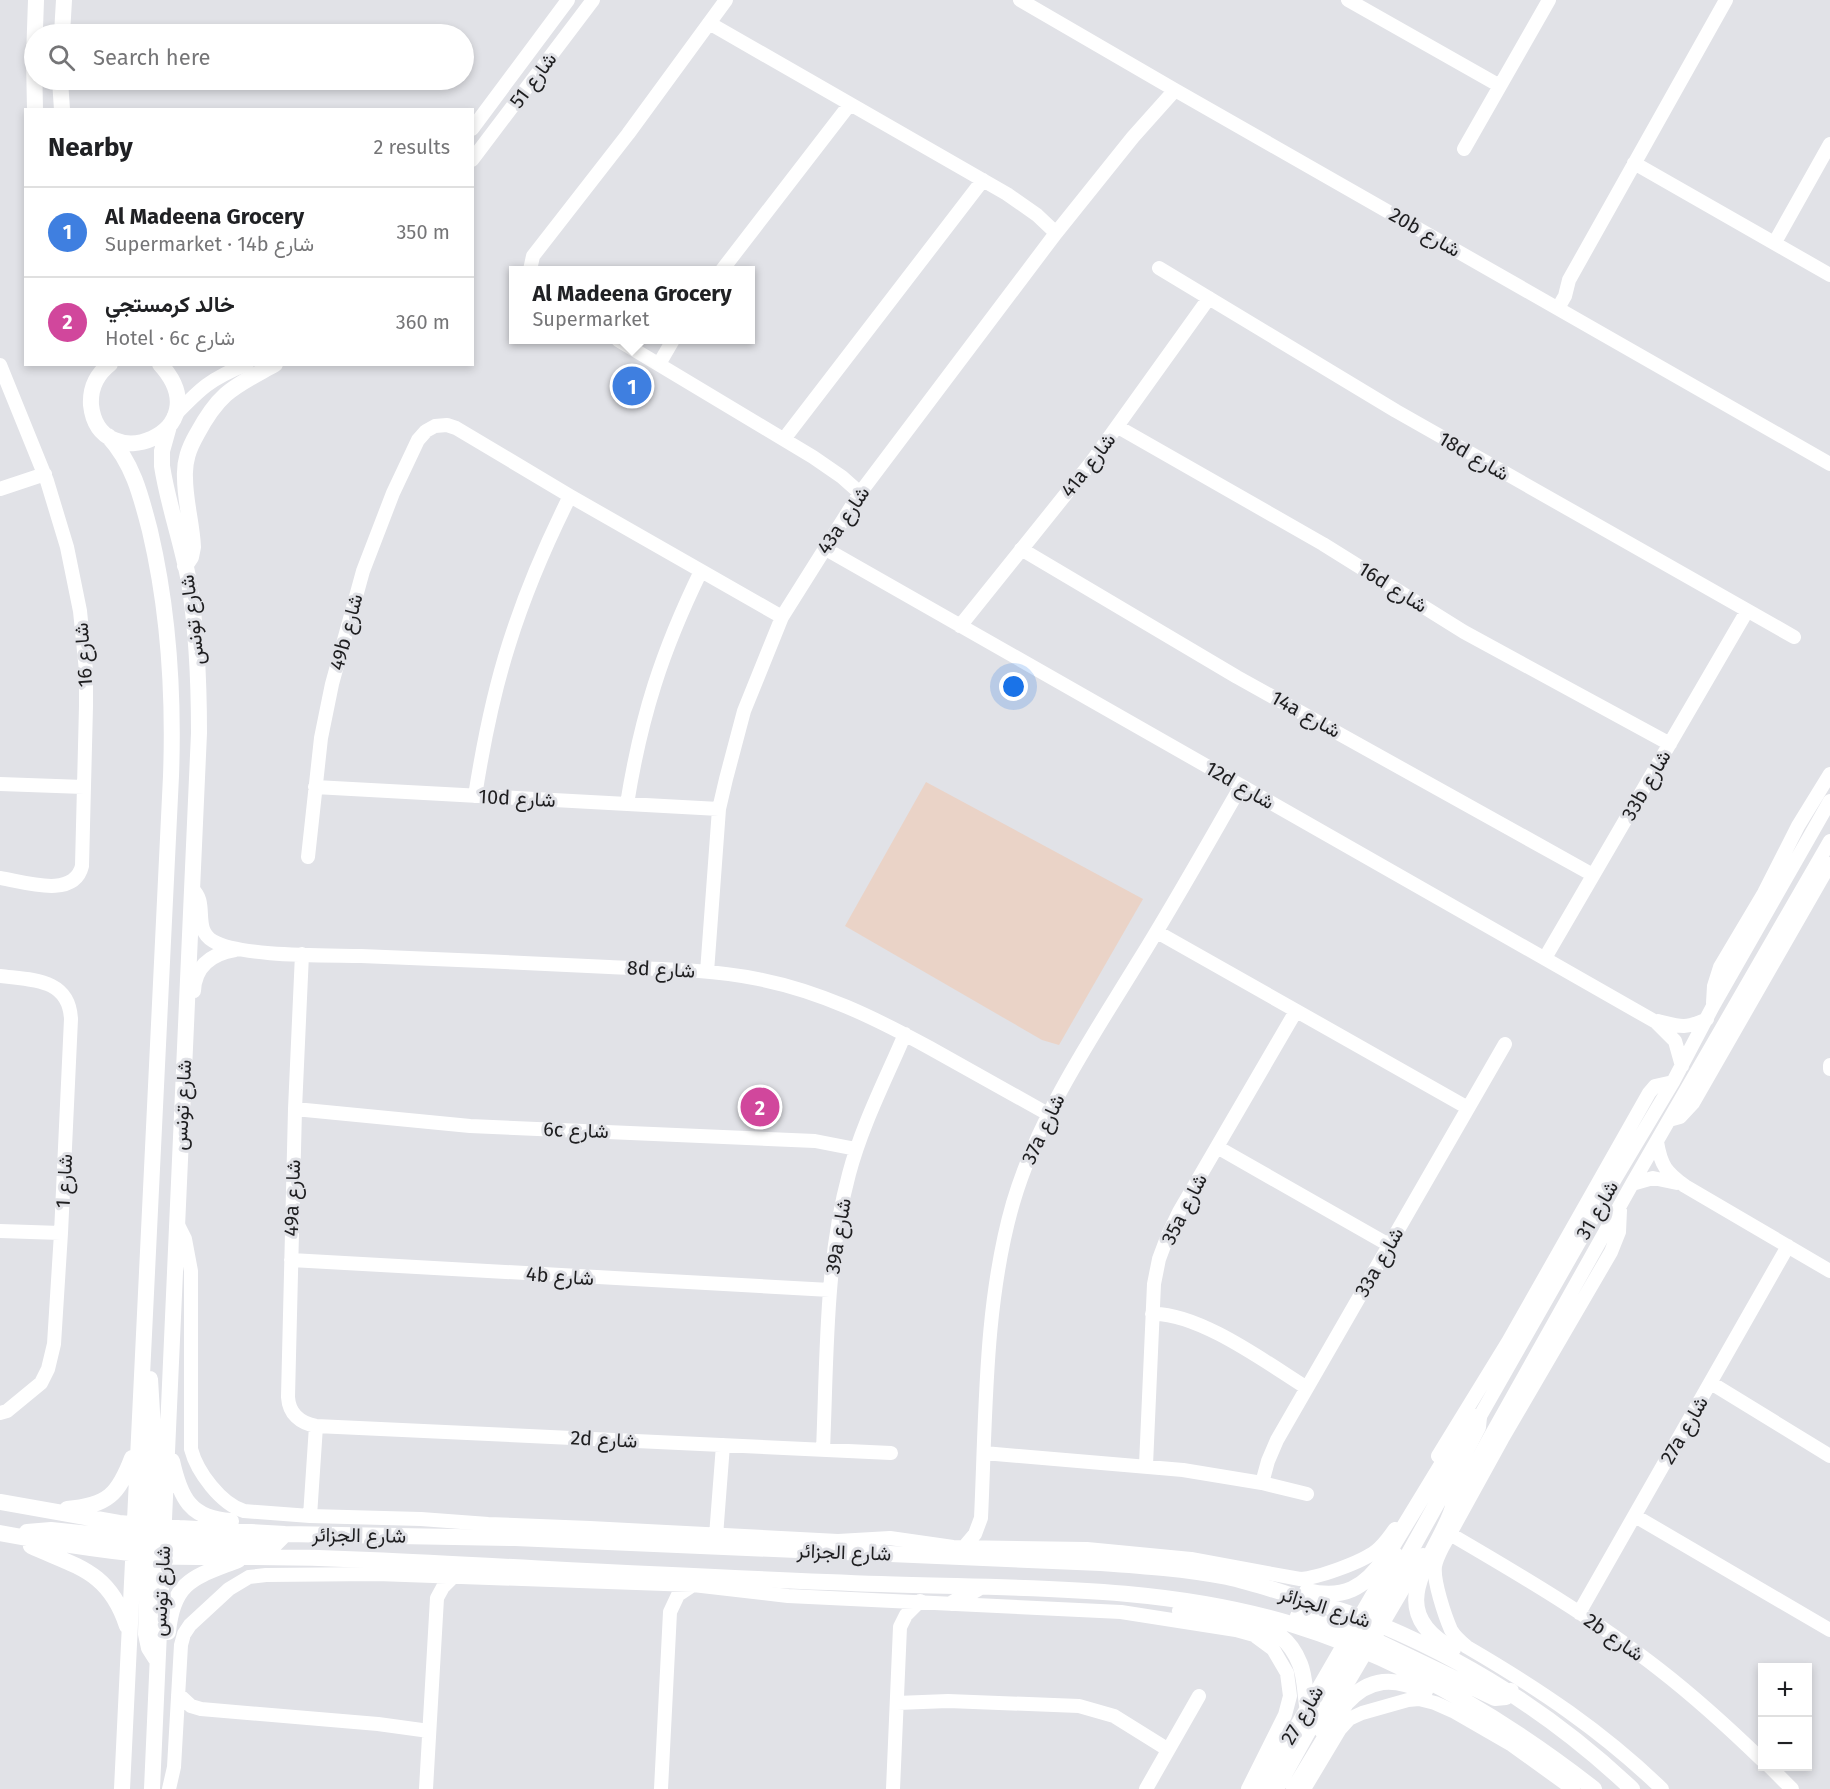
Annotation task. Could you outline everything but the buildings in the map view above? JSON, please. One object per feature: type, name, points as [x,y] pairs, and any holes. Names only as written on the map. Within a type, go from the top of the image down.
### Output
[{"type":"main road","points":[[35,24],[36,0]]},
{"type":"main road","points":[[63,24],[64,0]]},
{"type":"main road","points":[[35,90],[35,108]]},
{"type":"main road","points":[[61,90],[62,108]]},
{"type":"main road","points":[[90,366],[94,384]]},
{"type":"main road","points":[[94,384],[108,366]]},
{"type":"main road","name":"شارع تونس","points":[[122,1789],[129,1634],[167,1439],[198,758],[199,705],[194,615],[162,466],[162,450],[172,421],[177,394],[174,383],[161,366]]},
{"type":"main road","points":[[185,566],[191,557],[193,547],[184,475],[191,444],[208,413],[220,398],[233,387],[271,366]]},
{"type":"main road","name":"شارع تونس","points":[[94,384],[91,398],[92,412],[98,425],[122,451],[132,469],[146,516],[164,604],[171,681],[171,776],[138,1441],[149,1540]]},
{"type":"main road","points":[[108,436],[121,442],[134,444],[148,442],[160,435],[172,421]]},
{"type":"main road","points":[[144,1339],[153,1412],[146,1634],[149,1648],[157,1660],[167,1641],[173,1606],[183,1588],[189,1581],[200,1575],[245,1557]]},
{"type":"main road","points":[[1238,1580],[1264,1580],[1328,1595],[1347,1592],[1360,1585],[1381,1564],[1466,1425],[1475,1417],[1479,1417],[1478,1427],[1461,1462],[1276,1789]]},
{"type":"main road","points":[[167,1439],[179,1489],[192,1508],[214,1520],[268,1523],[285,1534]]},
{"type":"main road","points":[[48,1511],[92,1506],[110,1497],[124,1479],[138,1441]]},
{"type":"main road","points":[[1456,1496],[1451,1515],[1418,1582],[1417,1604],[1420,1616],[1430,1634],[1440,1642],[1506,1681],[1510,1685],[1510,1694]]},
{"type":"main road","name":"شارع الجزائر","points":[[0,1502],[48,1511],[149,1540],[245,1557],[1115,1591],[1237,1610],[1290,1624],[1363,1635],[1457,1697],[1494,1718],[1558,1761],[1594,1789]]},
{"type":"main road","points":[[565,1540],[590,1528]]},
{"type":"main road","points":[[8,1534],[33,1547],[77,1564],[94,1577],[116,1602],[129,1634]]},
{"type":"main road","name":"شارع الجزائر","points":[[8,1534],[149,1540],[285,1534],[411,1535],[1101,1563],[1186,1570],[1238,1580],[1363,1635],[1464,1666],[1510,1694],[1578,1742],[1632,1789]]},
{"type":"main road","points":[[1087,1549],[1101,1563]]},
{"type":"main road","points":[[361,1560],[377,1574]]},
{"type":"main road","points":[[953,1603],[980,1587]]},
{"type":"main road","points":[[1115,1591],[1118,1597],[1133,1603],[1258,1628],[1283,1638],[1300,1663],[1307,1706]]},
{"type":"main road","name":"شارع تونس","points":[[152,1789],[157,1660]]},
{"type":"main road","points":[[1294,1789],[1346,1703],[1353,1695],[1372,1684],[1383,1681],[1402,1682],[1472,1712],[1494,1718]]},
{"type":"main road","points":[[1558,1761],[1567,1784]]},
{"type":"street","name":"شارع 51","points":[[474,126],[568,0]]},
{"type":"street","name":"شارع 51","points":[[474,157],[593,0]]},
{"type":"street","points":[[531,266],[533,256],[628,134],[726,0]]},
{"type":"street","name":"20b شارع","points":[[1020,0],[1830,464]]},
{"type":"street","points":[[1348,0],[1500,86]]},
{"type":"street","points":[[1464,149],[1549,0]]},
{"type":"street","points":[[1554,306],[1557,291],[1569,280],[1726,0]]},
{"type":"street","points":[[709,23],[1007,194],[1028,203],[1060,228]]},
{"type":"street","name":"43a شارع","points":[[707,972],[719,809],[744,711],[782,617],[863,489],[1060,228],[1170,87]]},
{"type":"street","points":[[725,266],[816,146],[845,101]]},
{"type":"street","points":[[1775,242],[1830,144]]},
{"type":"street","points":[[1634,163],[1830,274]]},
{"type":"street","points":[[787,441],[813,400],[947,225],[978,177]]},
{"type":"street","points":[[539,266],[542,247]]},
{"type":"street","name":"18d شارع","points":[[1159,268],[1396,411],[1794,637]]},
{"type":"street","name":"41a شارع","points":[[960,626],[1118,427],[1209,298]]},
{"type":"street","points":[[626,344],[813,457],[834,466],[863,489]]},
{"type":"street","points":[[656,362],[666,344]]},
{"type":"street","points":[[656,362],[670,344]]},
{"type":"street","name":"شارع 16","points":[[0,365],[45,474],[67,547],[83,639],[86,706],[82,866],[75,880],[67,885],[58,886],[0,878]]},
{"type":"street","points":[[172,421],[207,384],[242,366]]},
{"type":"street","name":"49b شارع","points":[[308,857],[321,738],[332,684],[363,571],[393,493],[421,435],[435,426],[447,425],[456,428],[570,496]]},
{"type":"street","name":"16d شارع","points":[[1118,427],[1323,544],[1464,632],[1670,744]]},
{"type":"street","points":[[0,489],[45,474]]},
{"type":"street","points":[[475,796],[492,707],[509,645],[546,544],[570,496],[782,617]]},
{"type":"street","name":"12d شارع","points":[[824,548],[1656,1022],[1675,1041],[1682,1066]]},
{"type":"street","name":"14a شارع","points":[[1021,549],[1237,676],[1593,875]]},
{"type":"street","points":[[627,804],[645,710],[660,663],[701,571]]},
{"type":"street","name":"33b شارع","points":[[1545,958],[1747,611]]},
{"type":"street","points":[[1713,1006],[1714,986],[1720,967],[1764,893],[1798,826],[1830,774]]},
{"type":"street","points":[[0,784],[84,787]]},
{"type":"street","name":"37a شارع","points":[[964,1547],[975,1534],[981,1518],[991,1332],[1002,1251],[1013,1203],[1026,1164],[1048,1114],[1084,1049],[1157,932],[1241,786]]},
{"type":"street","name":"10d شارع","points":[[315,787],[719,809]]},
{"type":"street","name":"شارع 31","points":[[1479,1417],[1673,1082],[1713,1006],[1830,801]]},
{"type":"street","name":"شارع 31","points":[[1363,1635],[1456,1496],[1485,1447],[1632,1184],[1830,841]]},
{"type":"street","points":[[1670,1120],[1680,1117],[1693,1103],[1830,864]]},
{"type":"street","name":"8d شارع","points":[[192,888],[199,898],[200,919],[210,940],[221,945],[242,949],[302,954],[707,972],[757,978],[806,991],[860,1011],[1048,1114]]},
{"type":"street","points":[[1157,932],[1468,1108]]},
{"type":"street","name":"8d شارع","points":[[185,1020],[194,1005],[194,982],[199,968],[217,955],[242,949]]},
{"type":"street","name":"49a شارع","points":[[302,954],[295,1109],[288,1402],[297,1418],[316,1426]]},
{"type":"street","name":"شارع 1","points":[[0,976],[42,981],[52,985],[66,999],[70,1012],[56,1328],[48,1369],[37,1388],[7,1411],[0,1413]]},
{"type":"street","name":"35a شارع","points":[[1146,1466],[1152,1314],[1156,1276],[1168,1235],[1179,1212],[1296,1011]]},
{"type":"street","name":"12d شارع","points":[[1656,1022],[1686,1027],[1707,1019]]},
{"type":"street","name":"39a شارع","points":[[823,1450],[830,1290],[839,1221],[856,1149],[905,1034]]},
{"type":"street","name":"33a شارع","points":[[1262,1483],[1277,1440],[1505,1044]]},
{"type":"street","points":[[177,1223],[185,1239],[190,1271],[190,1438],[194,1459],[222,1498],[234,1508],[310,1516],[421,1519],[716,1536],[838,1541],[890,1538],[943,1546],[1087,1549],[1191,1559],[1300,1579],[1318,1576],[1375,1552],[1394,1530],[1508,1342],[1649,1093],[1655,1086],[1673,1082]]},
{"type":"street","name":"6c شارع","points":[[295,1109],[470,1125],[815,1141],[856,1149]]},
{"type":"street","points":[[1657,1142],[1661,1162],[1665,1169],[1685,1186],[1830,1271]]},
{"type":"street","points":[[1217,1147],[1389,1245]]},
{"type":"street","points":[[1632,1184],[1659,1178],[1685,1186]]},
{"type":"street","points":[[1620,1207],[1619,1232],[1611,1252],[1502,1439],[1450,1534],[1437,1560],[1436,1577],[1446,1616],[1458,1639],[1467,1647],[1540,1690],[1587,1723],[1662,1789]]},
{"type":"street","points":[[0,1231],[61,1233]]},
{"type":"street","name":"27a شارع","points":[[1579,1613],[1788,1246]]},
{"type":"street","name":"4b شارع","points":[[291,1260],[830,1290]]},
{"type":"street","points":[[1152,1314],[1166,1313],[1193,1322],[1230,1341],[1307,1388]]},
{"type":"street","points":[[1711,1383],[1830,1456]]},
{"type":"street","points":[[310,1516],[316,1426]]},
{"type":"street","name":"2d شارع","points":[[316,1426],[891,1453]]},
{"type":"street","points":[[1485,1447],[1502,1439]]},
{"type":"street","points":[[716,1536],[723,1445]]},
{"type":"street","points":[[984,1453],[1146,1466],[1220,1475],[1307,1494]]},
{"type":"street","points":[[1635,1516],[1830,1630]]},
{"type":"street","points":[[981,1518],[988,1535],[999,1548]]},
{"type":"street","name":"2b شارع","points":[[1450,1534],[1579,1613],[1674,1681],[1758,1756]]},
{"type":"street","points":[[169,1789],[173,1776],[181,1645],[184,1634],[193,1622],[235,1584],[258,1576],[377,1574],[693,1585],[788,1596],[1121,1612],[1236,1630],[1254,1635],[1266,1642],[1273,1649],[1287,1673],[1289,1705],[1248,1789]]},
{"type":"street","points":[[410,1575],[425,1582],[437,1598]]},
{"type":"street","points":[[426,1789],[437,1598],[443,1587],[453,1577]]},
{"type":"street","points":[[652,1584],[663,1596],[670,1612]]},
{"type":"street","points":[[661,1789],[670,1612],[678,1595],[693,1585]]},
{"type":"street","points":[[881,1599],[892,1609],[900,1627]]},
{"type":"street","points":[[893,1789],[900,1627],[906,1615],[920,1601]]},
{"type":"street","name":"شارع 27","points":[[1260,1789],[1307,1706],[1363,1635]]},
{"type":"street","name":"شارع 27","points":[[1286,1789],[1363,1635]]},
{"type":"street","points":[[178,1694],[191,1706],[201,1709],[429,1726]]},
{"type":"street","points":[[1146,1789],[1167,1749],[1200,1696]]},
{"type":"street","points":[[897,1698],[1091,1708],[1125,1722],[1167,1749]]},
{"type":"street","points":[[1304,1789],[1344,1724],[1362,1713],[1413,1699],[1435,1703],[1453,1711],[1512,1745],[1567,1784]]},
{"type":"street","points":[[176,1720],[186,1712],[201,1709]]},
{"type":"street","points":[[1773,1771],[1792,1789]]},
{"type":"shaded area","points":[[926,782],[1143,899],[1059,1045],[1042,1040],[845,926]]},
{"type":"place","name":"Al Madeena Grocery","points":[[632,386]]},
{"type":"place","name":"خالد كرمستجي","points":[[760,1107]]}]
